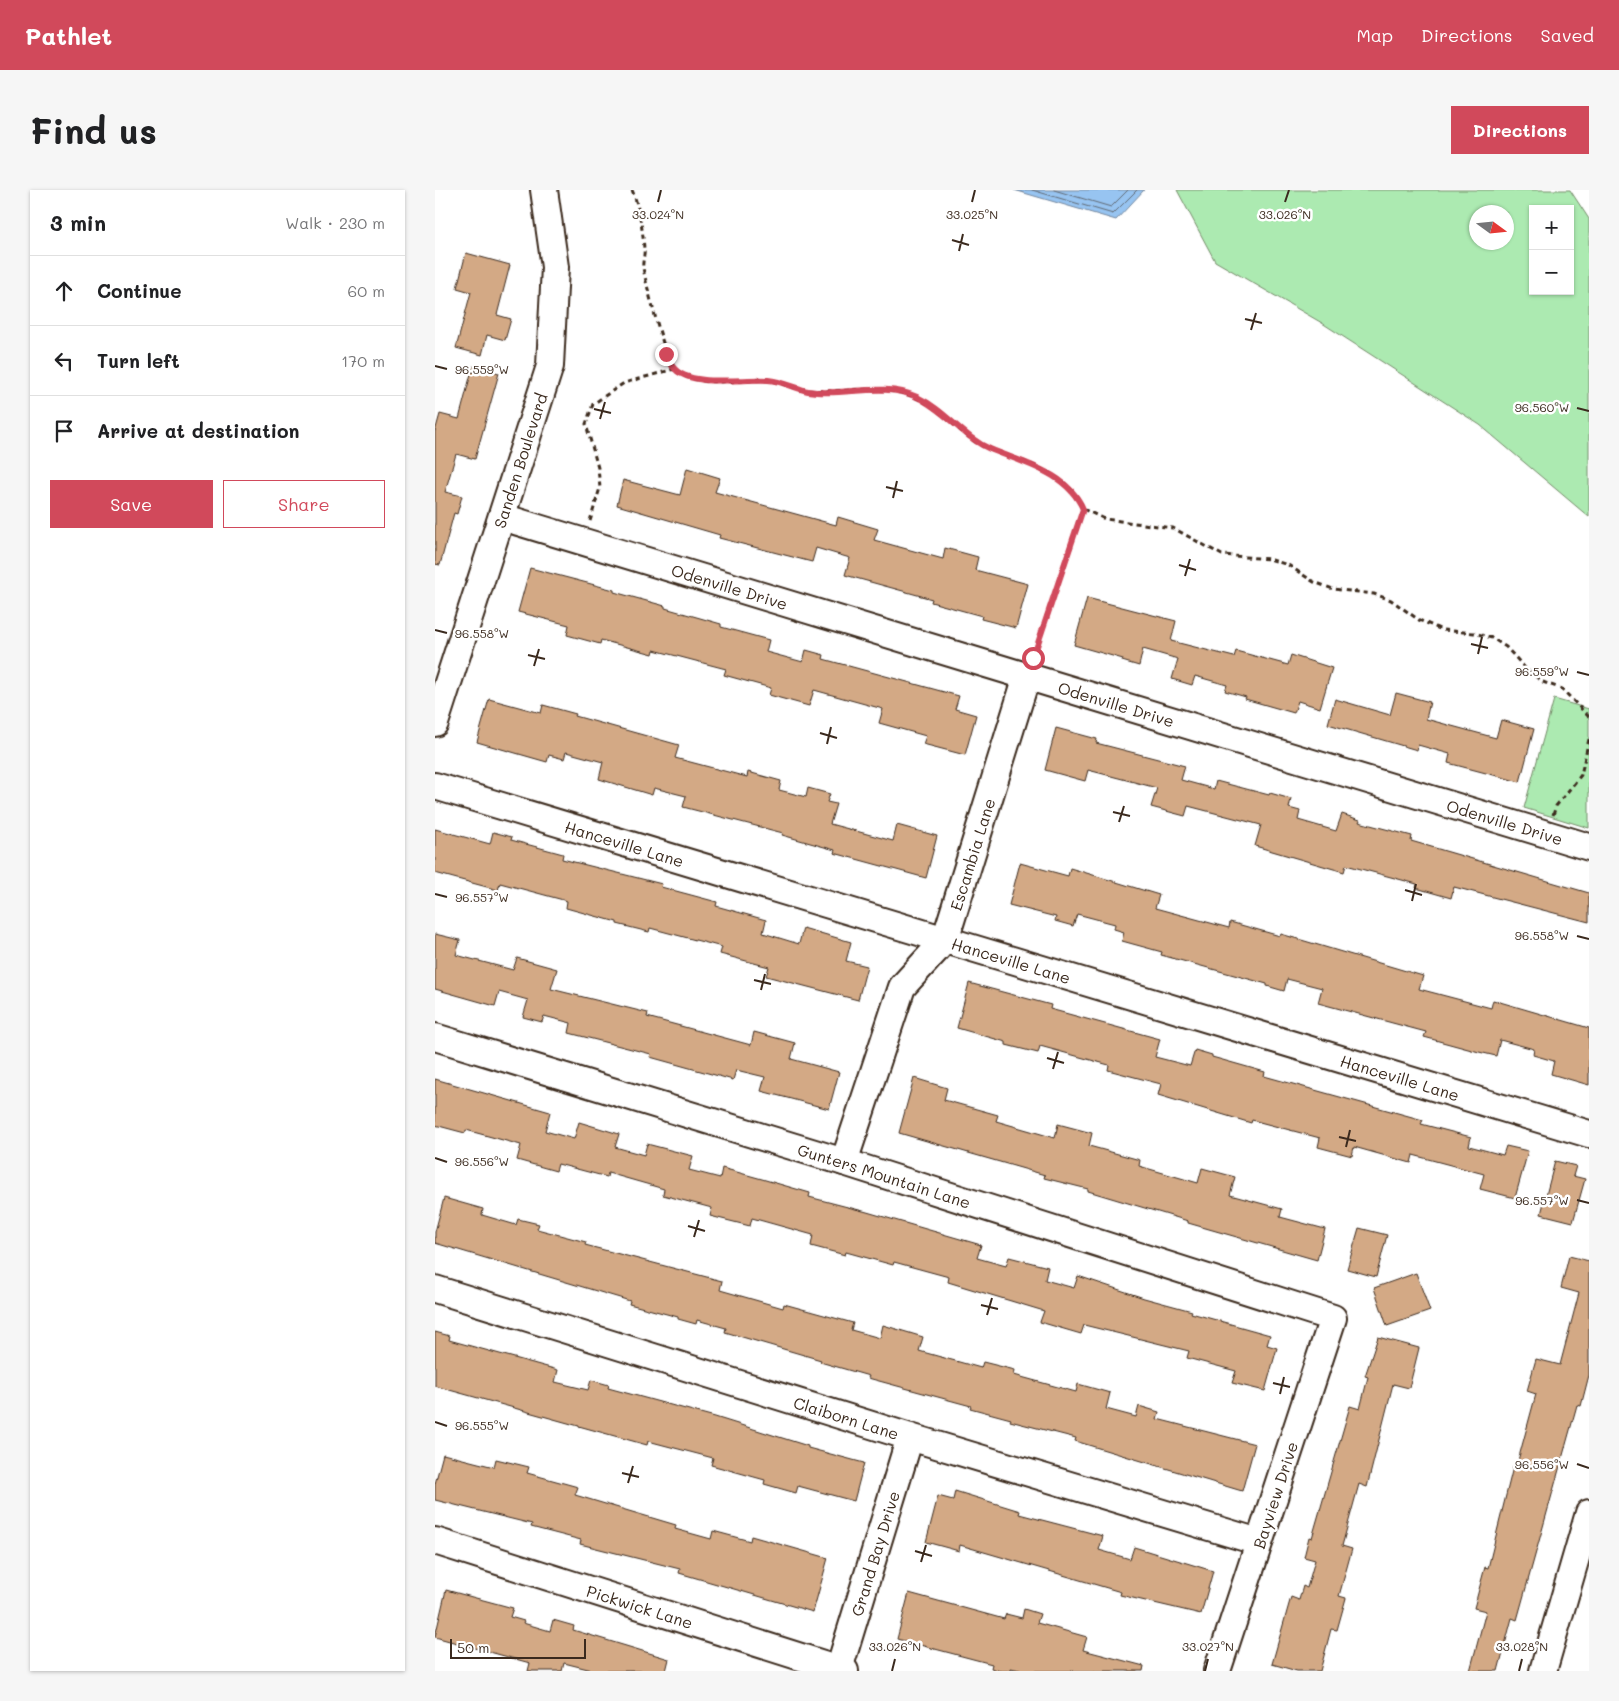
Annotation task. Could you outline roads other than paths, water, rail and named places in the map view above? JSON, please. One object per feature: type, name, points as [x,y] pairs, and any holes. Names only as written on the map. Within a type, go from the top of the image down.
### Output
[{"type":"street","name":"Sanden Boulevard","points":[[435,723],[550,366],[555,267],[544,190]]},
{"type":"street","name":"Odenville Drive","points":[[501,517],[1030,667],[1589,847]]},
{"type":"street","name":"Escambia Lane","points":[[844,1162],[902,988],[945,940],[1030,667]]},
{"type":"street","name":"Hanceville Lane","points":[[435,786],[1589,1134]]},
{"type":"street","name":"Gunters Mountain Lane","points":[[435,1038],[844,1162],[1333,1318]]},
{"type":"street","name":"Claiborn Lane","points":[[435,1289],[910,1437],[1259,1542]]},
{"type":"street","name":"Bayview Drive","points":[[1217,1671],[1333,1318]]},
{"type":"street","name":"Grand Bay Drive","points":[[842,1670],[910,1437]]},
{"type":"street","points":[[1543,1671],[1587,1528]]},
{"type":"street","name":"Pickwick Lane","points":[[435,1541],[842,1670]]},
{"type":"water","points":[[1014,190],[1144,190],[1116,220]]}]
